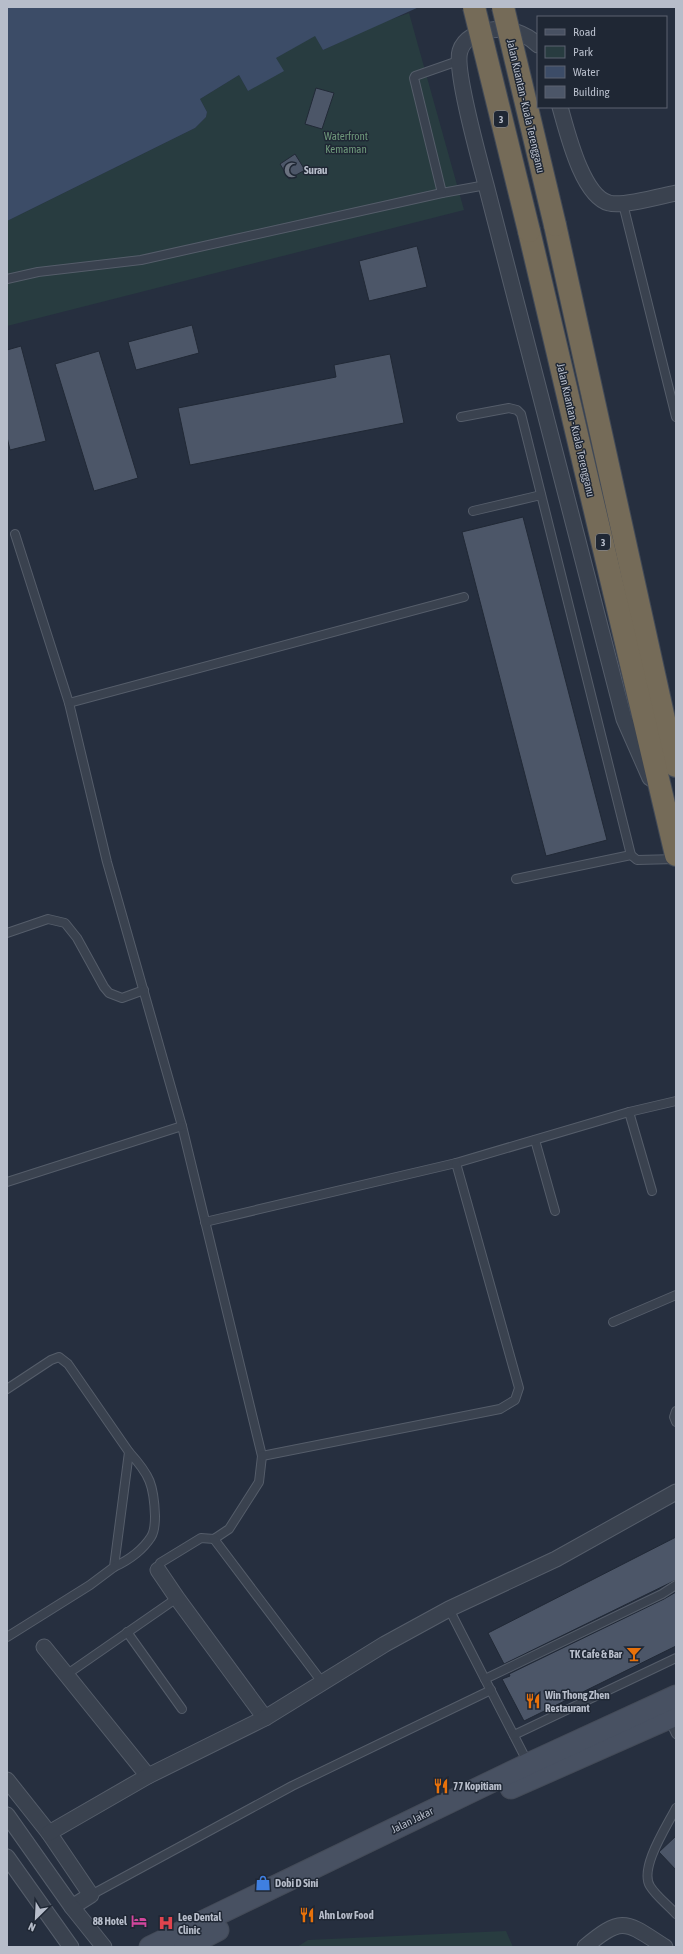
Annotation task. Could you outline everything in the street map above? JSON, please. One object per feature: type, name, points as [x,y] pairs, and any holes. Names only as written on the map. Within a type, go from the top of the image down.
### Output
[{"type":"highway","name":"Jalan Kuantan - Kuala Terengganu","points":[[474,7],[529,231],[676,854]]},
{"type":"highway","name":"Jalan Kuantan - Kuala Terengganu","points":[[503,7],[555,225],[672,742],[676,766]]},
{"type":"main road","name":"Jalan Jakar","points":[[185,1947],[676,1696]]},
{"type":"main road","name":"Jalan Jakar","points":[[150,1947],[532,1770],[674,1722]]},
{"type":"street","points":[[537,44],[528,37],[512,30],[496,29],[484,32],[464,43],[458,61],[486,185],[624,719],[668,817]]},
{"type":"street","points":[[560,108],[578,167],[601,200],[610,204],[623,204],[676,193]]},
{"type":"street","points":[[49,1833],[148,1776],[265,1718],[385,1644],[448,1610],[556,1559],[676,1492]]},
{"type":"street","points":[[158,1570],[176,1598],[265,1718]]},
{"type":"street","points":[[44,1647],[148,1776]]},
{"type":"street","points":[[7,1780],[49,1833],[91,1896],[72,1907]]},
{"type":"street","points":[[7,1815],[72,1907],[104,1947]]},
{"type":"street","points":[[7,1856],[71,1947]]},
{"type":"street","points":[[585,1947],[605,1930],[616,1926],[635,1928],[665,1947]]},
{"type":"lane","points":[[442,193],[414,78],[415,76],[458,61]]},
{"type":"lane","points":[[7,279],[38,272],[142,260],[442,193],[486,185]]},
{"type":"lane","points":[[623,204],[676,417]]},
{"type":"lane","points":[[461,417],[510,408],[517,410],[521,414],[631,855],[637,860],[676,859]]},
{"type":"lane","points":[[473,511],[541,495]]},
{"type":"lane","points":[[15,534],[69,703],[107,862],[182,1126],[262,1456],[259,1482],[229,1529],[214,1539],[201,1538],[160,1563],[158,1570]]},
{"type":"lane","points":[[69,703],[464,598]]},
{"type":"lane","points":[[516,878],[631,855]]},
{"type":"lane","points":[[7,933],[48,919],[65,923],[77,938],[104,987],[109,993],[122,998],[144,990]]},
{"type":"lane","points":[[205,1222],[456,1163],[629,1112],[676,1101]]},
{"type":"lane","points":[[629,1112],[652,1191]]},
{"type":"lane","points":[[7,1182],[182,1126]]},
{"type":"lane","points":[[535,1140],[555,1211]]},
{"type":"lane","points":[[262,1456],[500,1409],[515,1400],[519,1388],[456,1163]]},
{"type":"lane","points":[[613,1322],[676,1295]]},
{"type":"lane","points":[[7,1389],[51,1360],[59,1357],[68,1364],[130,1452],[144,1469],[154,1492],[155,1522],[152,1536],[132,1558],[114,1567],[90,1585],[7,1637]]},
{"type":"lane","points":[[676,1411],[674,1417],[676,1422]]},
{"type":"lane","points":[[114,1567],[130,1452]]},
{"type":"lane","points":[[214,1539],[322,1682]]},
{"type":"lane","points":[[485,1679],[662,1594],[676,1585]]},
{"type":"lane","points":[[66,1675],[176,1598]]},
{"type":"lane","points":[[448,1610],[532,1770]]},
{"type":"lane","points":[[127,1632],[182,1709]]},
{"type":"lane","points":[[514,1735],[676,1658]]},
{"type":"lane","points":[[91,1896],[292,1786],[491,1690]]},
{"type":"lane","points":[[676,1808],[648,1866],[647,1879],[650,1888],[676,1914]]},
{"type":"green space","name":"Waterfront Kemaman","points":[[409,13],[464,210],[7,326],[7,221],[195,128],[206,117],[207,112],[200,99],[239,75],[248,91],[276,58],[315,35],[323,50],[381,23]]},
{"type":"green space","points":[[506,1931],[513,1947],[297,1947],[308,1940]]},
{"type":"water","points":[[7,7],[419,7],[323,50],[315,36],[276,58],[284,71],[248,91],[239,75],[200,99],[207,112],[206,117],[195,128],[7,221]]},
{"type":"building","points":[[316,88],[334,93],[322,129],[305,124]]},
{"type":"building","points":[[295,154],[305,170],[289,179],[280,164]]},
{"type":"building","points":[[417,246],[427,287],[369,301],[359,261]]},
{"type":"building","points":[[192,325],[199,353],[136,370],[128,342]]},
{"type":"building","points":[[21,346],[46,441],[10,450],[7,437],[7,350]]},
{"type":"building","points":[[99,351],[138,478],[94,491],[55,364]]},
{"type":"building","points":[[390,354],[404,423],[190,465],[178,408],[336,377],[334,365]]},
{"type":"building","points":[[523,517],[607,840],[546,856],[462,532]]},
{"type":"building","points":[[676,1537],[676,1580],[504,1664],[488,1633]]},
{"type":"building","points":[[676,1592],[676,1646],[524,1721],[502,1679],[510,1676],[509,1674]]},
{"type":"building","points":[[676,1836],[676,1870],[659,1852]]},
{"type":"place","name":"Surau","points":[[292,170]]},
{"type":"place","name":"TK Cafe & Bar","points":[[634,1654]]},
{"type":"place","name":"Win Thong Zhen Restaurant","points":[[533,1701]]},
{"type":"place","name":"77 Kopitiam","points":[[441,1786]]},
{"type":"place","name":"Dobi D Sini","points":[[263,1883]]},
{"type":"place","name":"Ahn Low Food","points":[[307,1915]]},
{"type":"place","name":"88 Hotel","points":[[139,1921]]},
{"type":"place","name":"Lee Dental Clinic","points":[[166,1923]]}]
